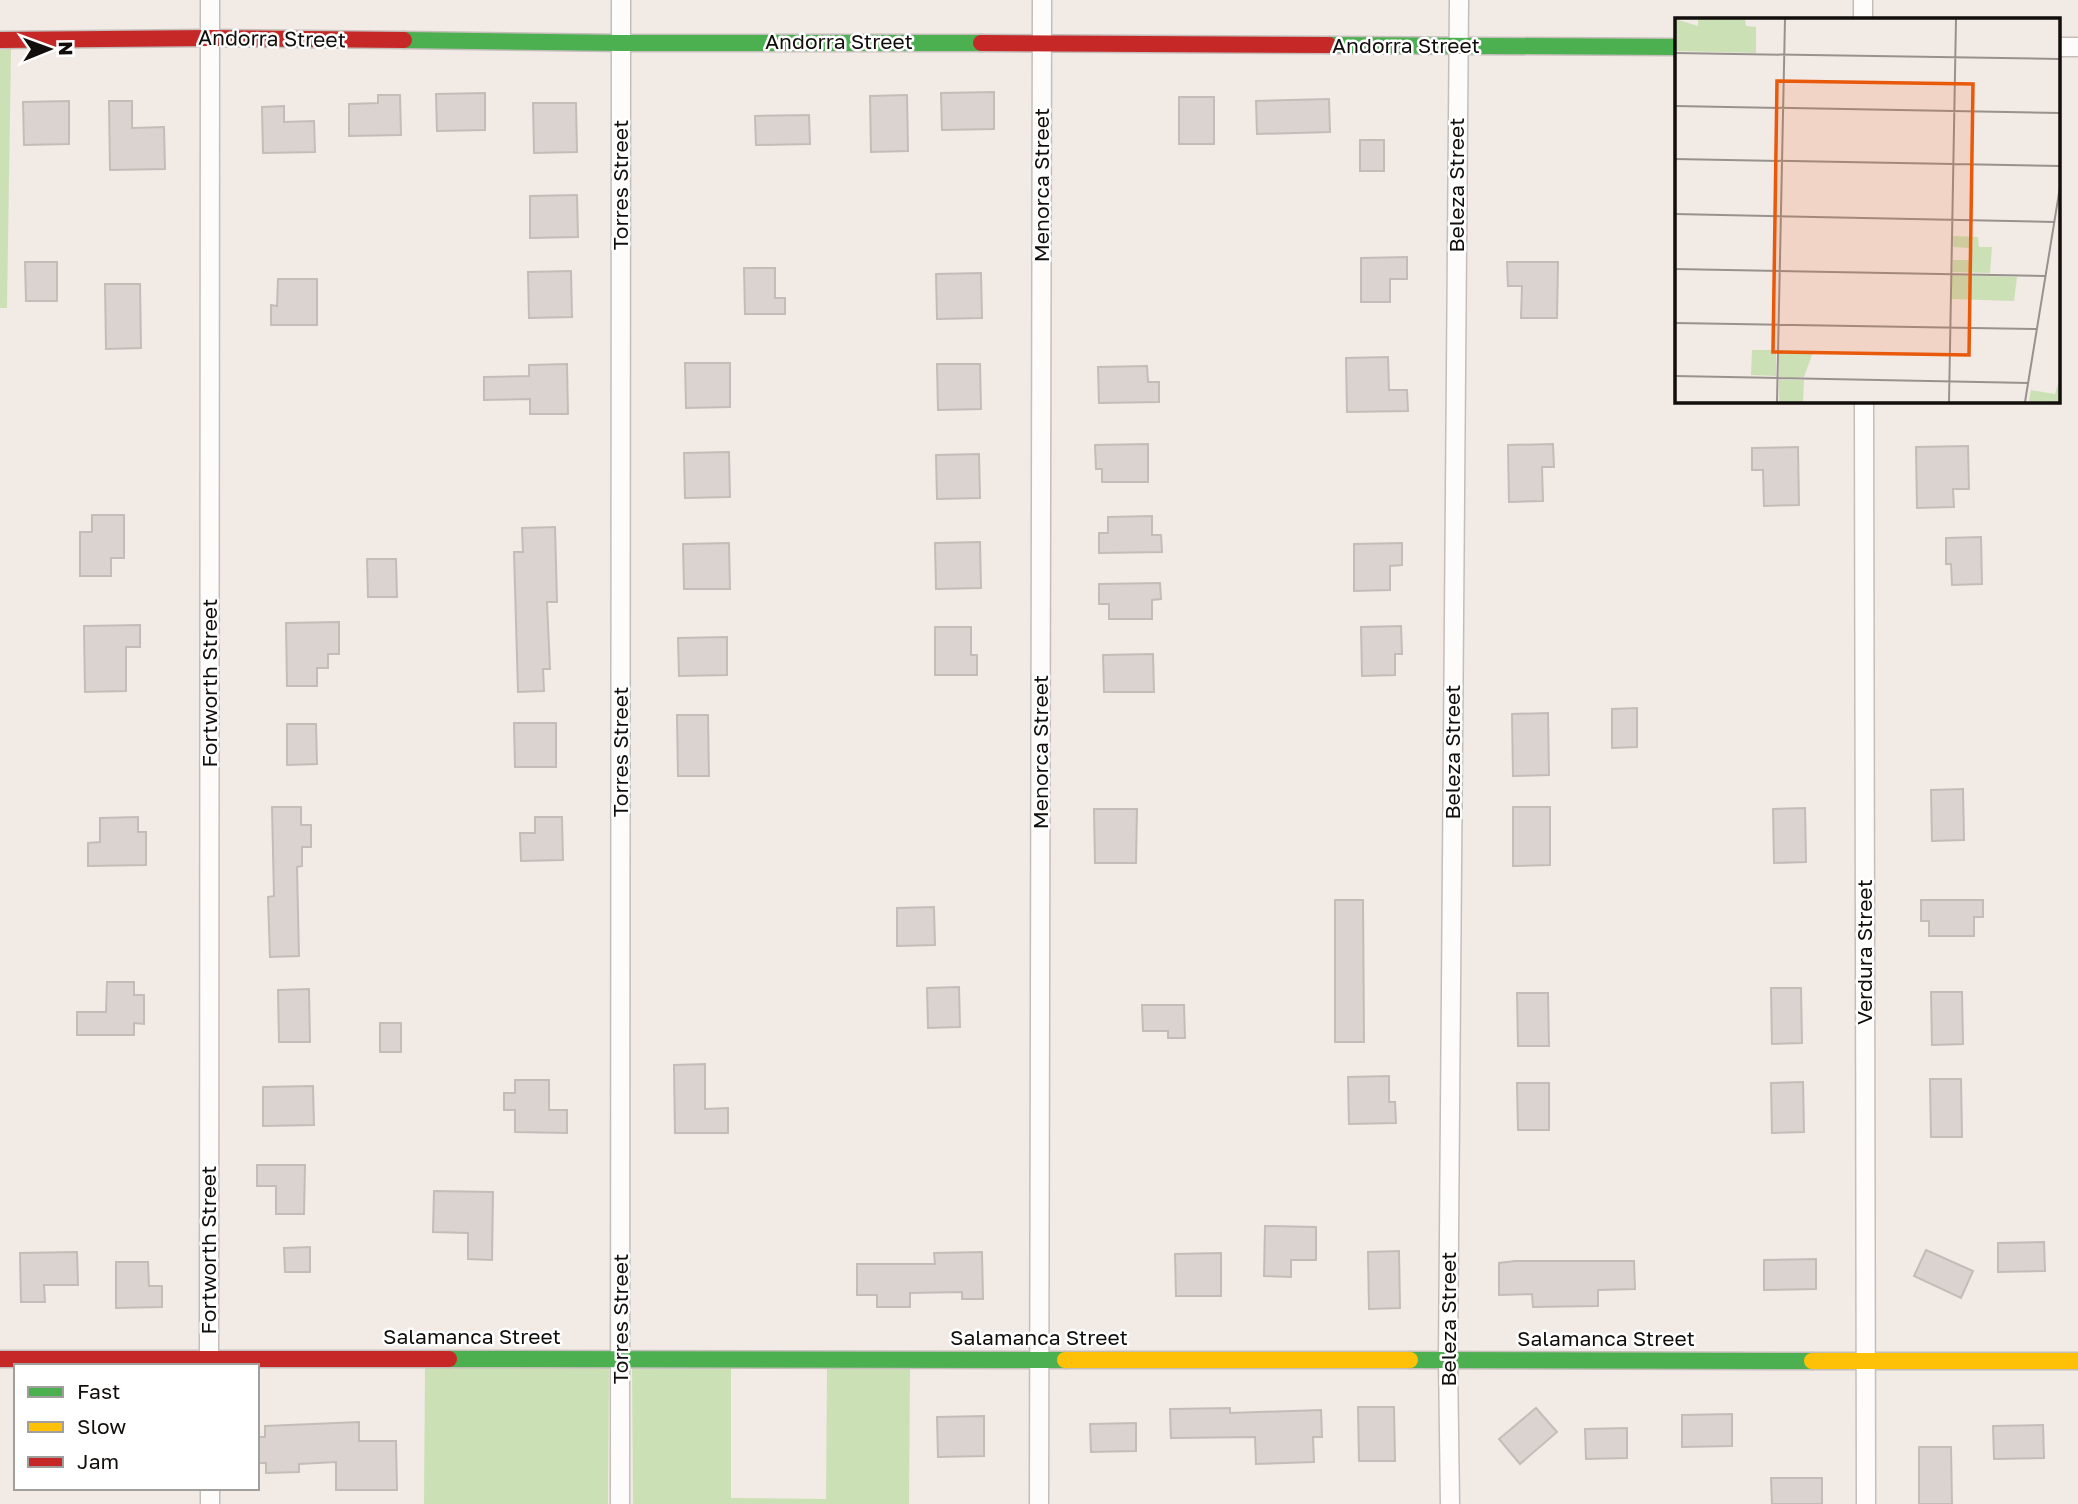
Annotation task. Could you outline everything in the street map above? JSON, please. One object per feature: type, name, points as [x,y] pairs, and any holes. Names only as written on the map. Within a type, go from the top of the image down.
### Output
[{"type":"street","name":"Fortworth Street","points":[[209,1362],[210,0]]},
{"type":"street","name":"Torres Street","points":[[620,1504],[621,0]]},
{"type":"street","name":"Menorca Street","points":[[1038,1504],[1042,0]]},
{"type":"street","name":"Beleza Street","points":[[1450,1504],[1448,1360],[1459,0]]},
{"type":"street","points":[[1863,0],[1863,18]]},
{"type":"street","name":"Andorra Street","points":[[0,40],[210,38],[621,43],[1675,47]]},
{"type":"street","points":[[2060,47],[2078,47]]},
{"type":"street","name":"Verdura Street","points":[[1864,402],[1866,1504]]},
{"type":"street","name":"Salamanca Street","points":[[0,1359],[209,1362],[621,1358],[2078,1361]]},
{"type":"green space","points":[[11,49],[7,308],[0,308],[0,50]]},
{"type":"green space","points":[[425,1367],[609,1368],[608,1504],[424,1504]]},
{"type":"green space","points":[[632,1368],[731,1368],[731,1498],[826,1499],[827,1369],[910,1369],[909,1504],[633,1504]]},
{"type":"building","points":[[994,92],[994,129],[942,130],[941,93]]},
{"type":"building","points":[[485,93],[485,130],[437,131],[436,94]]},
{"type":"building","points":[[378,95],[400,95],[401,135],[349,136],[349,104],[378,103]]},
{"type":"building","points":[[907,95],[908,151],[871,152],[870,96]]},
{"type":"building","points":[[1179,97],[1214,97],[1214,144],[1179,144]]},
{"type":"building","points":[[1329,99],[1330,132],[1257,134],[1256,101]]},
{"type":"building","points":[[69,101],[69,144],[24,145],[23,102]]},
{"type":"building","points":[[109,101],[132,101],[132,128],[164,127],[165,169],[110,170]]},
{"type":"building","points":[[533,103],[576,103],[577,152],[534,153]]},
{"type":"building","points":[[284,106],[284,122],[314,121],[315,152],[263,153],[262,107]]},
{"type":"building","points":[[809,115],[810,144],[756,145],[755,116]]},
{"type":"building","points":[[1360,140],[1384,140],[1384,171],[1360,171]]},
{"type":"building","points":[[577,195],[578,237],[530,238],[530,196]]},
{"type":"building","points":[[1407,257],[1407,279],[1390,279],[1390,302],[1361,302],[1361,258]]},
{"type":"building","points":[[25,262],[57,262],[57,301],[26,301]]},
{"type":"building","points":[[1507,262],[1558,262],[1557,318],[1521,318],[1522,286],[1508,286]]},
{"type":"building","points":[[744,268],[775,268],[775,298],[785,298],[785,314],[745,314]]},
{"type":"building","points":[[571,271],[572,317],[529,318],[528,272]]},
{"type":"building","points":[[981,273],[982,318],[937,319],[936,274]]},
{"type":"building","points":[[278,279],[317,279],[317,325],[271,325],[271,305],[277,306]]},
{"type":"building","points":[[105,284],[140,284],[141,348],[106,349]]},
{"type":"building","points":[[1388,357],[1389,390],[1407,390],[1408,411],[1347,412],[1346,358]]},
{"type":"building","points":[[685,363],[730,363],[730,407],[686,408]]},
{"type":"building","points":[[567,364],[568,414],[530,414],[530,399],[484,400],[484,377],[529,376],[529,365]]},
{"type":"building","points":[[937,364],[980,364],[981,409],[938,410]]},
{"type":"building","points":[[1147,366],[1148,382],[1159,382],[1159,402],[1099,403],[1098,367]]},
{"type":"building","points":[[1148,444],[1148,482],[1102,482],[1102,469],[1096,469],[1095,445]]},
{"type":"building","points":[[1553,444],[1554,467],[1542,467],[1543,501],[1509,502],[1508,445]]},
{"type":"building","points":[[1968,446],[1969,489],[1953,489],[1954,507],[1917,508],[1916,447]]},
{"type":"building","points":[[1798,447],[1799,505],[1764,506],[1763,470],[1752,470],[1752,448]]},
{"type":"building","points":[[729,452],[730,497],[685,498],[684,453]]},
{"type":"building","points":[[979,454],[980,498],[937,499],[936,455]]},
{"type":"building","points":[[92,515],[124,515],[124,558],[111,558],[111,576],[80,576],[80,532],[92,532]]},
{"type":"building","points":[[1152,516],[1152,535],[1161,535],[1162,552],[1099,553],[1099,533],[1108,533],[1108,517]]},
{"type":"building","points":[[555,527],[557,602],[547,602],[550,669],[543,669],[544,691],[518,692],[514,552],[523,552],[522,528]]},
{"type":"building","points":[[1981,537],[1982,584],[1952,585],[1951,564],[1946,564],[1946,538]]},
{"type":"building","points":[[980,542],[981,588],[936,589],[935,543]]},
{"type":"building","points":[[729,543],[730,589],[684,589],[683,544]]},
{"type":"building","points":[[1402,543],[1402,565],[1390,566],[1390,590],[1354,591],[1354,544]]},
{"type":"building","points":[[367,559],[396,559],[397,597],[368,597]]},
{"type":"building","points":[[1160,583],[1161,599],[1152,600],[1152,619],[1109,619],[1109,604],[1099,604],[1099,584]]},
{"type":"building","points":[[339,622],[339,654],[328,654],[328,668],[317,668],[317,686],[287,686],[286,623]]},
{"type":"building","points":[[140,625],[140,647],[126,647],[126,691],[85,692],[84,626]]},
{"type":"building","points":[[1401,626],[1402,654],[1395,654],[1395,675],[1362,676],[1361,627]]},
{"type":"building","points":[[935,627],[971,627],[971,655],[977,655],[977,675],[935,675]]},
{"type":"building","points":[[727,637],[727,675],[679,676],[678,638]]},
{"type":"building","points":[[1153,654],[1154,692],[1104,692],[1103,655]]},
{"type":"building","points":[[1637,708],[1637,747],[1612,748],[1612,709]]},
{"type":"building","points":[[1548,713],[1549,775],[1513,776],[1512,714]]},
{"type":"building","points":[[677,715],[708,715],[709,776],[678,776]]},
{"type":"building","points":[[514,723],[556,723],[556,767],[515,767]]},
{"type":"building","points":[[287,724],[316,724],[317,764],[287,765]]},
{"type":"building","points":[[1963,789],[1964,840],[1932,841],[1931,790]]},
{"type":"building","points":[[272,807],[301,807],[301,825],[311,825],[311,847],[302,847],[302,866],[297,867],[299,956],[270,957],[268,897],[274,896]]},
{"type":"building","points":[[1513,807],[1550,807],[1550,865],[1513,866]]},
{"type":"building","points":[[1805,808],[1806,862],[1774,863],[1773,809]]},
{"type":"building","points":[[1094,809],[1137,809],[1136,863],[1095,863]]},
{"type":"building","points":[[138,817],[138,832],[146,832],[146,865],[88,866],[88,843],[100,842],[100,818]]},
{"type":"building","points":[[535,817],[562,817],[563,860],[521,861],[520,833],[535,833]]},
{"type":"building","points":[[1335,900],[1363,900],[1364,1042],[1335,1042]]},
{"type":"building","points":[[1921,900],[1983,900],[1983,917],[1974,917],[1974,936],[1929,936],[1929,921],[1921,921]]},
{"type":"building","points":[[934,907],[935,945],[897,946],[897,908]]},
{"type":"building","points":[[107,982],[134,982],[134,995],[144,995],[144,1024],[134,1023],[134,1035],[77,1035],[77,1012],[106,1012]]},
{"type":"building","points":[[959,987],[960,1027],[928,1028],[927,988]]},
{"type":"building","points":[[1771,988],[1801,988],[1802,1043],[1772,1044]]},
{"type":"building","points":[[309,989],[310,1042],[279,1042],[278,990]]},
{"type":"building","points":[[1931,992],[1962,992],[1963,1044],[1932,1045]]},
{"type":"building","points":[[1517,993],[1548,993],[1549,1046],[1518,1046]]},
{"type":"building","points":[[1142,1005],[1184,1005],[1185,1038],[1168,1038],[1168,1031],[1143,1031]]},
{"type":"building","points":[[380,1023],[401,1023],[401,1052],[380,1052]]},
{"type":"building","points":[[705,1064],[705,1109],[728,1108],[728,1133],[675,1133],[674,1065]]},
{"type":"building","points":[[1389,1076],[1389,1102],[1395,1102],[1396,1123],[1349,1124],[1348,1077]]},
{"type":"building","points":[[1930,1079],[1961,1079],[1962,1137],[1931,1137]]},
{"type":"building","points":[[515,1080],[549,1080],[549,1110],[567,1110],[567,1133],[515,1132],[515,1110],[504,1110],[504,1093],[515,1093]]},
{"type":"building","points":[[1803,1082],[1804,1132],[1772,1133],[1771,1083]]},
{"type":"building","points":[[1517,1083],[1549,1083],[1549,1130],[1518,1130]]},
{"type":"building","points":[[313,1086],[314,1125],[263,1126],[263,1087]]},
{"type":"building","points":[[257,1165],[305,1165],[304,1214],[276,1214],[276,1186],[257,1186]]},
{"type":"building","points":[[434,1191],[493,1192],[492,1260],[468,1259],[468,1233],[433,1232]]},
{"type":"building","points":[[1265,1226],[1316,1227],[1316,1260],[1291,1260],[1291,1277],[1264,1276]]},
{"type":"building","points":[[2044,1242],[2045,1271],[1998,1272],[1998,1243]]},
{"type":"building","points":[[310,1247],[310,1272],[285,1272],[284,1248]]},
{"type":"building","points":[[1926,1250],[1973,1271],[1961,1298],[1914,1276]]},
{"type":"building","points":[[1399,1251],[1400,1308],[1369,1309],[1368,1252]]},
{"type":"building","points":[[77,1252],[78,1285],[44,1285],[45,1302],[21,1302],[20,1253]]},
{"type":"building","points":[[982,1252],[983,1299],[962,1299],[962,1292],[910,1293],[910,1307],[877,1307],[877,1295],[857,1295],[857,1264],[935,1264],[934,1253]]},
{"type":"building","points":[[1221,1253],[1221,1296],[1176,1296],[1175,1254]]},
{"type":"building","points":[[1816,1259],[1816,1289],[1764,1290],[1764,1260]]},
{"type":"building","points":[[1634,1261],[1635,1289],[1598,1290],[1598,1306],[1533,1307],[1532,1294],[1499,1295],[1499,1263]]},
{"type":"building","points":[[116,1262],[148,1262],[149,1286],[162,1286],[162,1307],[116,1308]]},
{"type":"building","points":[[1358,1407],[1394,1407],[1395,1461],[1359,1461]]},
{"type":"building","points":[[1230,1408],[1230,1413],[1321,1410],[1322,1437],[1313,1437],[1314,1462],[1256,1464],[1255,1437],[1171,1438],[1170,1409]]},
{"type":"building","points":[[1536,1408],[1557,1432],[1520,1464],[1499,1439]]},
{"type":"building","points":[[1732,1414],[1732,1446],[1682,1447],[1682,1415]]},
{"type":"building","points":[[984,1416],[984,1456],[938,1457],[937,1417]]},
{"type":"building","points":[[359,1422],[359,1441],[396,1441],[397,1490],[336,1490],[336,1462],[299,1464],[299,1472],[266,1473],[266,1463],[259,1463],[259,1437],[265,1437],[265,1426]]},
{"type":"building","points":[[1136,1423],[1136,1451],[1091,1452],[1090,1424]]},
{"type":"building","points":[[2043,1425],[2044,1458],[1994,1459],[1993,1426]]},
{"type":"building","points":[[1627,1428],[1627,1458],[1586,1459],[1585,1429]]},
{"type":"building","points":[[1919,1447],[1951,1447],[1952,1504],[1919,1504]]},
{"type":"building","points":[[1771,1478],[1822,1478],[1822,1504],[1772,1504]]},
{"type":"traffic: fast","points":[[404,40],[981,43]]},
{"type":"traffic: fast","points":[[1329,45],[1675,47]]},
{"type":"traffic: fast","points":[[449,1359],[1065,1360]]},
{"type":"traffic: fast","points":[[1410,1360],[1812,1361]]},
{"type":"traffic: slow","points":[[1065,1360],[1410,1360]]},
{"type":"traffic: slow","points":[[1812,1361],[2078,1361]]},
{"type":"traffic: jam","points":[[0,40],[404,40]]},
{"type":"traffic: jam","points":[[981,43],[1329,45]]},
{"type":"traffic: jam","points":[[0,1359],[449,1359]]}]
